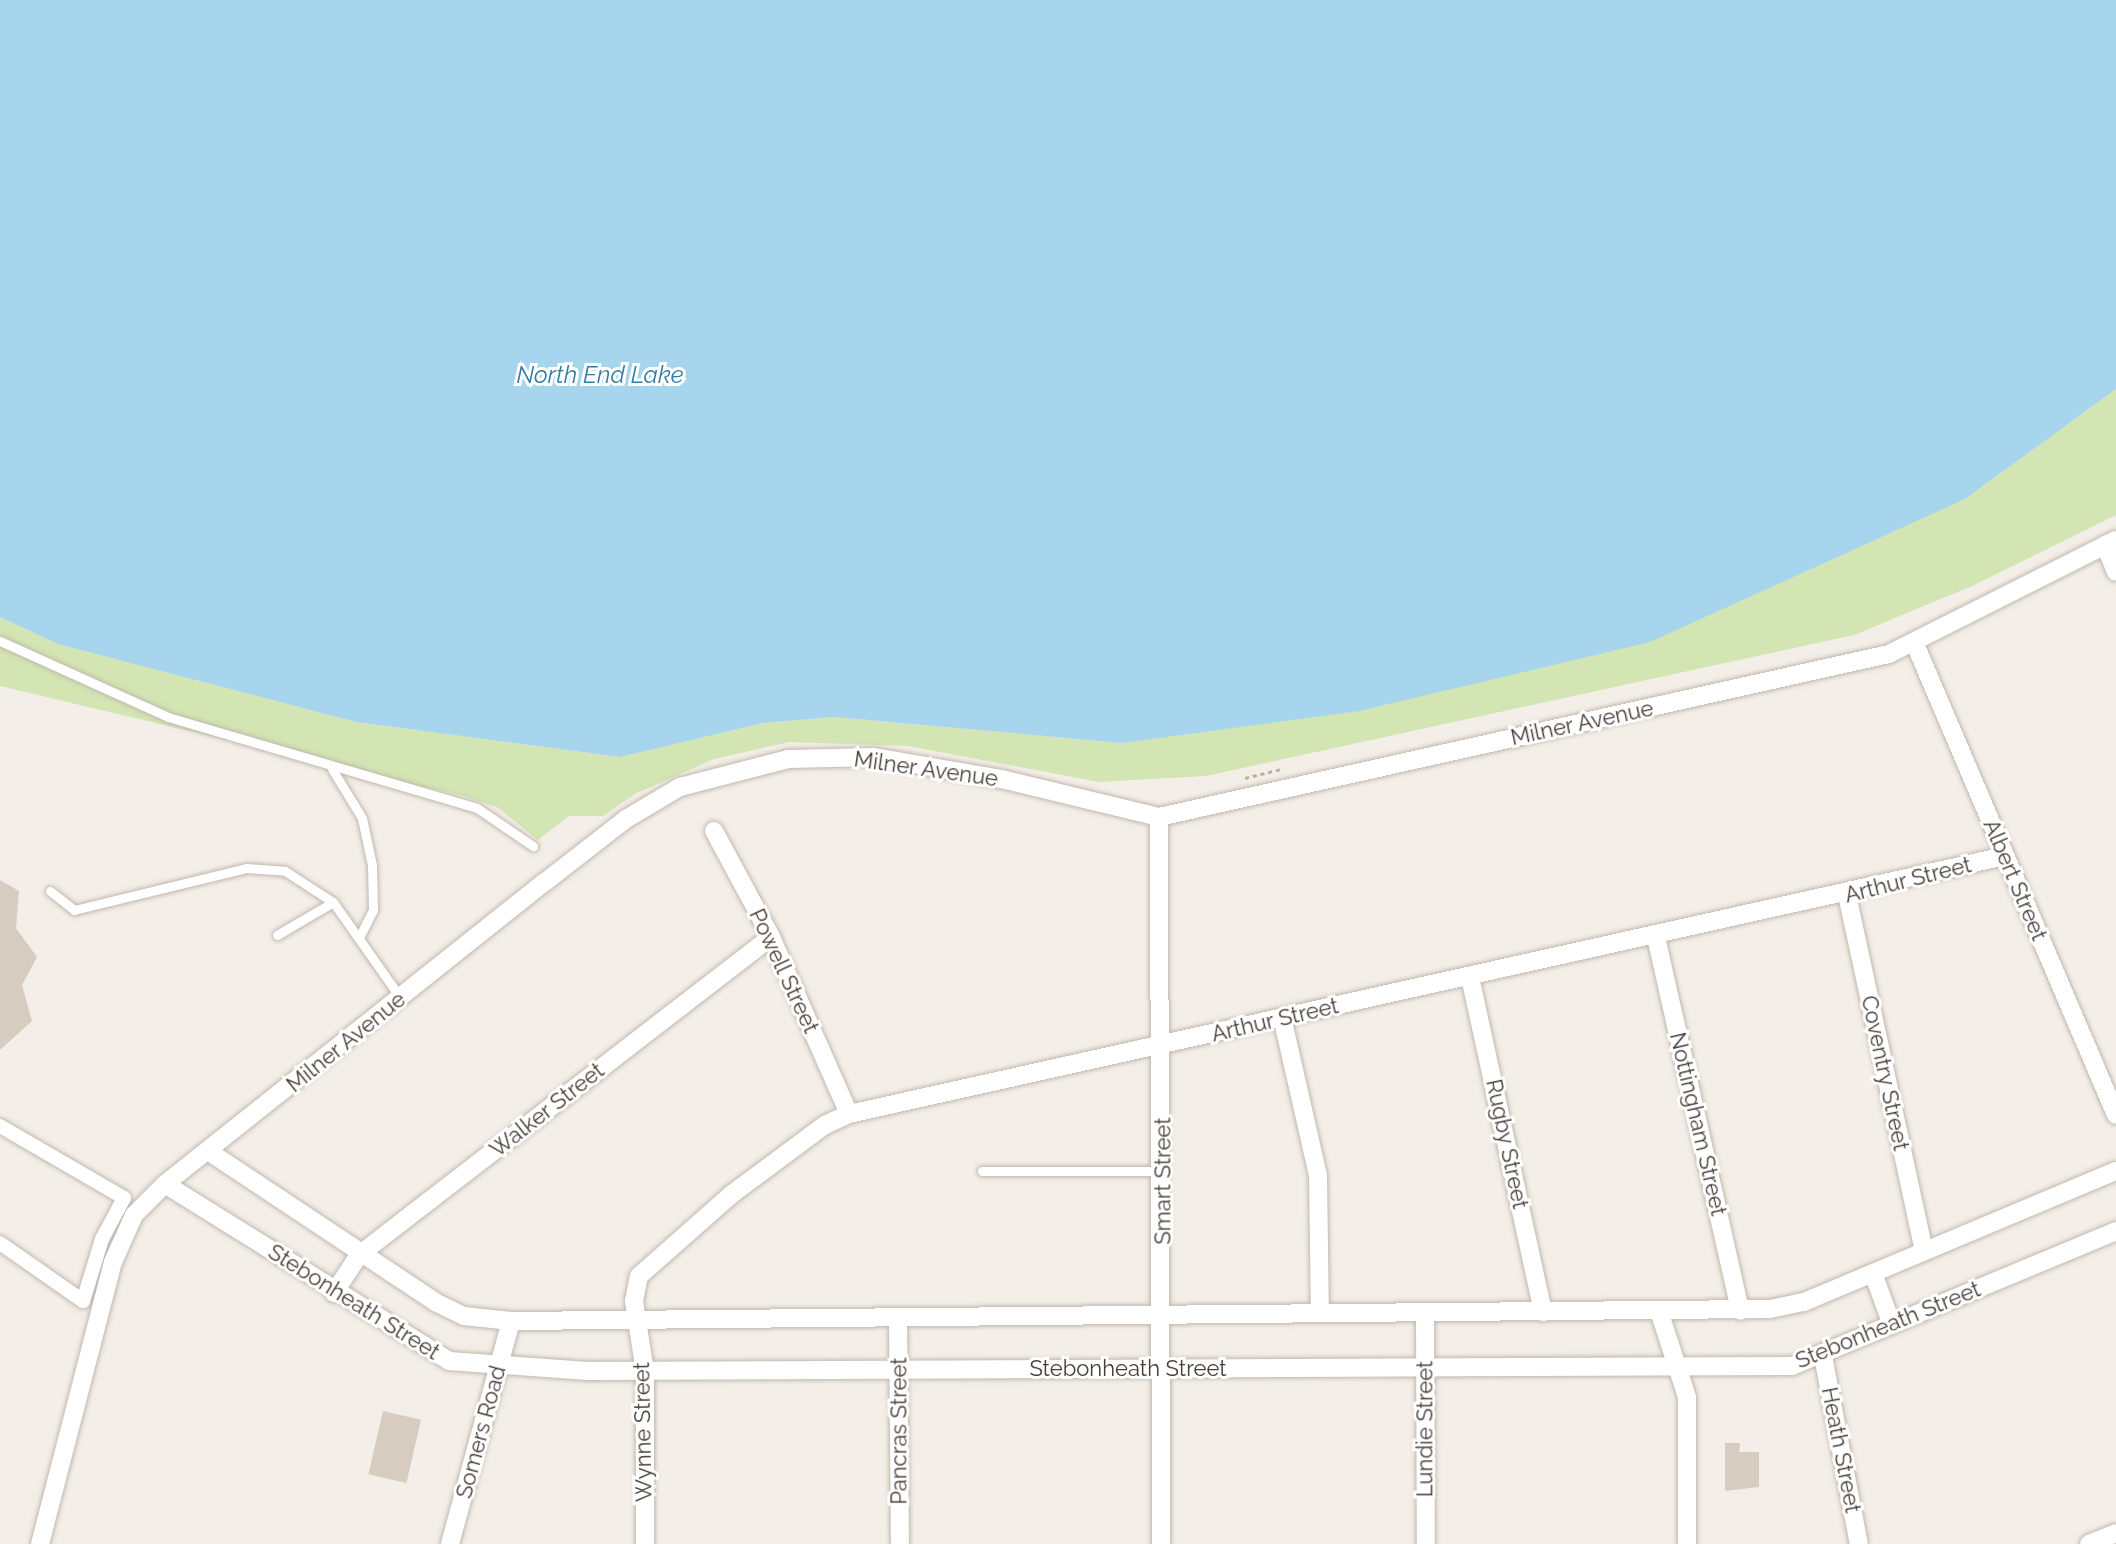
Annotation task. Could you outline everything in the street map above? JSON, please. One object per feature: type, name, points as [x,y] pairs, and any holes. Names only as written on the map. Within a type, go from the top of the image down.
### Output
[{"type":"street","points":[[2110,543],[2116,572]]},
{"type":"street","name":"Milner Avenue","points":[[40,1544],[117,1250],[134,1215],[165,1184],[626,819],[680,787],[753,765],[874,757],[1002,779],[1159,817],[1859,662],[1915,644],[2110,543]]},
{"type":"street","name":"Albert Street","points":[[1915,644],[2116,1115]]},
{"type":"street","name":"Smart Street","points":[[1159,817],[1163,1046],[1163,1315],[1159,1370],[1161,1544]]},
{"type":"street","name":"Powell Street","points":[[714,831],[771,937],[849,1114]]},
{"type":"street","name":"Arthur Street","points":[[635,1320],[635,1286],[648,1265],[782,1155],[849,1114],[1847,895],[2005,856]]},
{"type":"street","name":"Coventry Street","points":[[1847,895],[1924,1251]]},
{"type":"street","name":"Walker Street","points":[[334,1293],[359,1255],[771,937]]},
{"type":"street","name":"Nottingham Street","points":[[1656,937],[1740,1311]]},
{"type":"street","name":"Rugby Street","points":[[1470,977],[1543,1312]]},
{"type":"street","points":[[1282,1017],[1318,1176],[1320,1312]]},
{"type":"street","points":[[0,1126],[124,1198],[102,1239],[83,1301],[0,1243]]},
{"type":"street","name":"Stebonheath Street","points":[[208,1151],[359,1255],[451,1311],[511,1321],[1320,1312],[1660,1314],[1740,1311],[1797,1305],[2116,1171]]},
{"type":"street","name":"Stebonheath Street","points":[[165,1184],[428,1352],[498,1368],[645,1372],[1425,1367],[1678,1369],[1792,1366],[1823,1356],[2116,1231]]},
{"type":"street","points":[[1873,1273],[1892,1325]]},
{"type":"street","name":"Lundie Street","points":[[1425,1313],[1426,1544]]},
{"type":"street","points":[[1660,1314],[1687,1397],[1687,1544]]},
{"type":"street","name":"Pancras Street","points":[[898,1318],[900,1544]]},
{"type":"street","name":"Wynne Street","points":[[635,1320],[645,1372],[645,1544]]},
{"type":"street","name":"Somers Road","points":[[450,1544],[511,1321]]},
{"type":"street","name":"Heath Street","points":[[1823,1356],[1859,1544]]},
{"type":"street","points":[[2089,1544],[2116,1533]]},
{"type":"lane","points":[[0,641],[118,699],[332,769],[461,801],[533,846]]},
{"type":"lane","points":[[332,769],[362,818],[369,850],[374,902],[360,936]]},
{"type":"lane","points":[[50,891],[74,910],[267,867],[305,879],[333,902],[360,936],[400,997]]},
{"type":"lane","points":[[277,935],[333,902]]},
{"type":"lane","points":[[982,1171],[1163,1171]]},
{"type":"path","points":[[1235,787],[1246,777],[1293,767]]},
{"type":"green space","points":[[2116,389],[2116,515],[1972,586],[1854,635],[1206,776],[1099,782],[908,746],[789,742],[714,759],[635,794],[603,816],[569,816],[538,840],[497,807],[463,796],[0,686],[0,617],[59,644],[356,722],[619,757],[763,723],[834,717],[1122,743],[1965,499]]},
{"type":"water","name":"North End Lake","points":[[0,0],[2116,0],[2116,389],[1965,499],[1650,642],[1359,711],[1122,743],[834,717],[763,723],[620,757],[356,722],[58,644],[0,617]]},
{"type":"building","points":[[0,880],[19,891],[16,928],[37,957],[22,985],[32,1021],[0,1050]]},
{"type":"building","points":[[383,1411],[421,1420],[406,1483],[368,1474]]},
{"type":"building","points":[[1725,1443],[1740,1443],[1739,1452],[1759,1452],[1759,1487],[1725,1491]]}]
